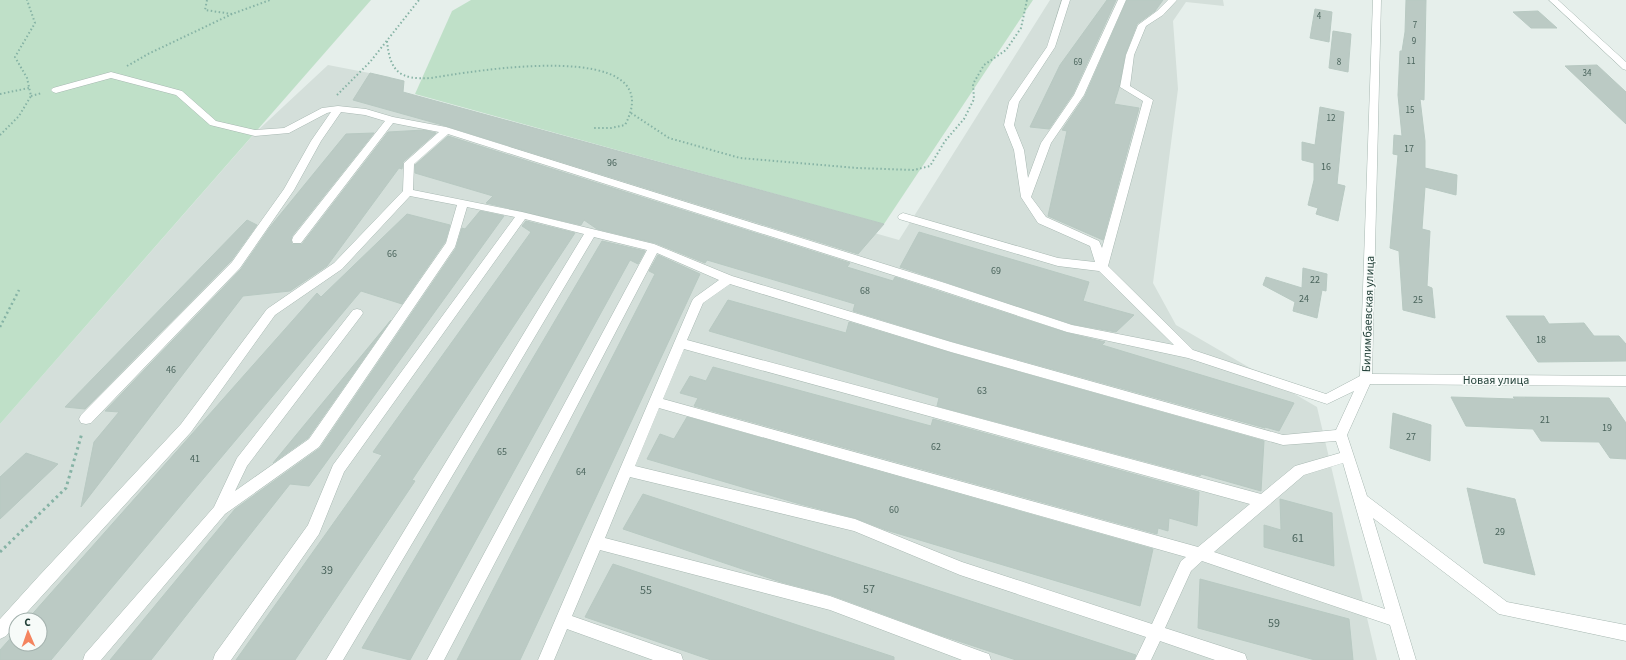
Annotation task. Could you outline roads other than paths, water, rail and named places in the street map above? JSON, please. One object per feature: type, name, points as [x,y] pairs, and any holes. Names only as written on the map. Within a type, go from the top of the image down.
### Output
[{"type":"street","points":[[1066,0],[1063,5],[1051,47],[1014,102],[1009,125],[1019,150],[1026,197],[1042,220],[1095,244],[1102,267],[1189,353]]},
{"type":"street","points":[[1026,197],[1046,143],[1079,95],[1122,0]]},
{"type":"street","points":[[1102,267],[1148,100],[1125,87],[1130,55],[1142,25],[1160,14],[1173,0]]},
{"type":"street","name":"Билимбаевская улица","points":[[1340,434],[1366,379],[1377,0]]},
{"type":"street","points":[[1553,0],[1626,67]]},
{"type":"street","points":[[56,90],[111,75],[179,93],[213,123],[255,133],[286,131],[325,110],[338,109],[366,112],[391,120],[446,130],[942,286],[1071,329],[1189,353],[1327,399],[1366,379]]},
{"type":"street","points":[[86,420],[174,327],[236,265],[289,190],[316,141],[338,109]]},
{"type":"street","points":[[297,240],[391,120]]},
{"type":"street","points":[[0,631],[43,582],[186,428],[271,312],[338,266],[408,192],[409,163],[446,130]]},
{"type":"street","points":[[408,192],[522,215],[654,248],[728,279],[952,347],[1283,440],[1340,434],[1348,456],[1408,660]]},
{"type":"street","points":[[91,660],[220,510],[314,443],[451,244],[463,203]]},
{"type":"street","points":[[221,660],[314,529],[338,469],[522,215]]},
{"type":"street","points":[[903,217],[1058,262],[1102,267]]},
{"type":"street","points":[[334,660],[591,232]]},
{"type":"street","points":[[435,660],[654,248]]},
{"type":"street","points":[[546,660],[698,301],[728,279]]},
{"type":"street","points":[[220,510],[242,462],[357,313]]},
{"type":"street","points":[[680,343],[1263,501]]},
{"type":"street","name":"Новая улица","points":[[1366,379],[1626,381]]},
{"type":"street","points":[[655,402],[1200,554],[1396,620]]},
{"type":"street","points":[[1143,660],[1186,566],[1300,470],[1348,456]]},
{"type":"street","points":[[626,470],[855,525],[960,568],[1155,634],[1239,660]]},
{"type":"street","points":[[1361,500],[1504,610],[1626,633]]},
{"type":"street","points":[[596,542],[830,603],[983,660]]},
{"type":"street","points":[[563,620],[675,660]]}]
